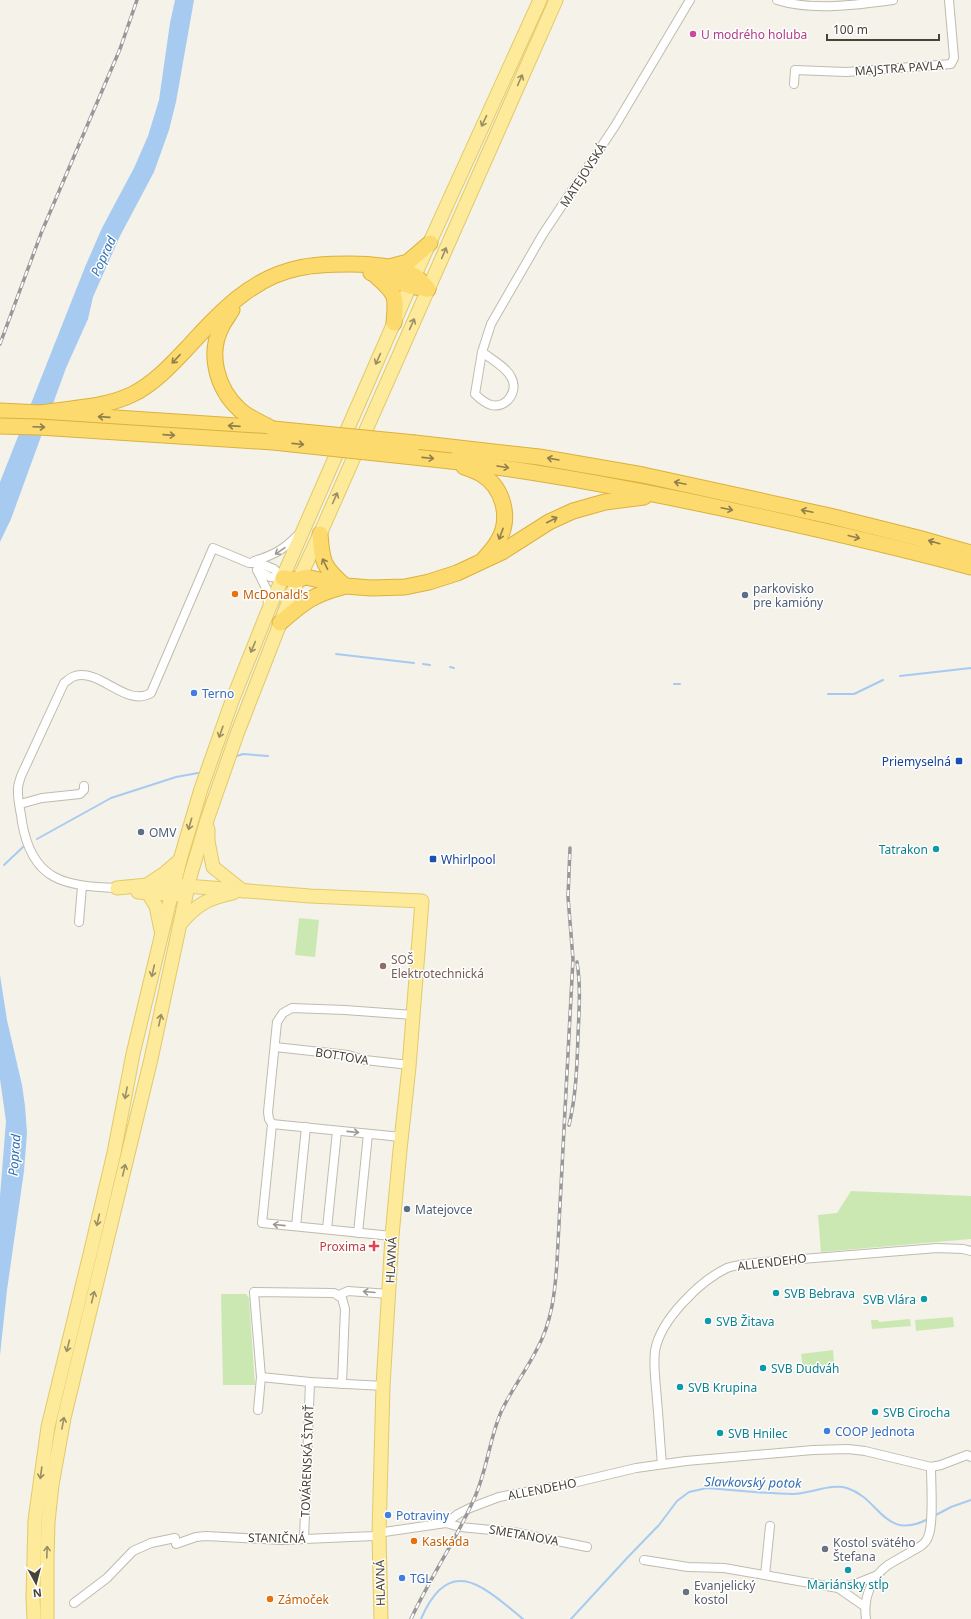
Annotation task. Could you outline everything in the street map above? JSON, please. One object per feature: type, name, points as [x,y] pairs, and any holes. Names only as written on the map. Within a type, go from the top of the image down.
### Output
[{"type":"highway","points":[[388,268],[408,262],[430,243]]},
{"type":"highway","points":[[41,413],[114,402],[133,394],[153,381],[228,306],[248,290],[278,274],[299,268],[328,264],[358,264],[388,268],[428,289]]},
{"type":"highway","points":[[272,429],[241,411],[229,398],[220,382],[215,364],[216,344],[222,326],[233,309],[252,294],[281,278],[303,272],[354,269],[412,281]]},
{"type":"highway","points":[[372,273],[392,291],[395,302],[394,323]]},
{"type":"highway","points":[[0,412],[41,413],[272,429],[539,457],[644,475],[874,527],[971,553]]},
{"type":"highway","points":[[0,426],[39,427],[273,442],[496,466],[662,495],[834,532],[971,567]]},
{"type":"highway","points":[[451,461],[482,474],[496,487],[503,503],[505,512],[503,531],[497,543],[483,560]]},
{"type":"highway","points":[[290,579],[306,577],[346,586],[398,588],[416,585],[444,578],[502,552],[544,525],[573,511],[605,502],[662,495]]},
{"type":"highway","points":[[320,534],[324,564],[332,575],[346,586]]},
{"type":"highway","points":[[290,579],[304,589],[324,592]]},
{"type":"highway","points":[[280,623],[303,603],[324,592],[346,586]]},
{"type":"main road","points":[[48,1619],[48,1522],[53,1478],[64,1418],[152,1059],[187,890],[207,820],[224,770],[280,623],[290,579],[305,527],[412,281],[540,0]]},
{"type":"main road","points":[[34,1619],[33,1597],[35,1520],[48,1427],[92,1250],[114,1153],[133,1054],[162,933],[180,860],[207,770],[247,660],[268,611],[320,534],[556,0]]},
{"type":"main road","points":[[207,820],[208,841],[213,867],[243,891]]},
{"type":"main road","points":[[147,889],[180,860]]},
{"type":"main road","points":[[117,888],[243,891]]},
{"type":"main road","points":[[147,889],[156,906],[162,933]]},
{"type":"main road","points":[[187,890],[222,895]]},
{"type":"main road","points":[[180,925],[192,910],[204,901],[222,895],[243,891]]},
{"type":"main road","name":"HLAVNÁ","points":[[243,891],[310,896],[422,901],[409,1065],[392,1236],[383,1386],[380,1619]]},
{"type":"street","name":"MATEJOVSKÁ","points":[[482,352],[511,376],[514,386],[512,395],[507,402],[498,405],[490,405],[475,394],[482,352],[490,324],[543,234],[615,126],[690,0]]},
{"type":"street","points":[[777,0],[786,3],[818,6],[873,3],[893,0]]},
{"type":"street","name":"MAJSTRA PAVLA","points":[[794,84],[795,67],[846,72],[951,64],[954,58],[949,0]]},
{"type":"street","points":[[248,563],[281,551],[305,527]]},
{"type":"street","points":[[117,888],[82,886],[50,875],[37,862],[30,850],[24,832],[18,788],[21,776],[64,683],[75,676],[88,676],[136,697],[145,697],[151,693],[213,548],[248,563],[270,577],[290,579]]},
{"type":"street","points":[[248,563],[259,563],[274,568],[290,579]]},
{"type":"street","points":[[257,570],[267,590],[268,611]]},
{"type":"street","points":[[20,804],[42,798],[80,794],[84,790],[84,786]]},
{"type":"street","points":[[80,922],[82,886]]},
{"type":"street","points":[[392,1236],[262,1223],[272,1124],[269,1119],[268,1112],[277,1022],[279,1017],[287,1010],[292,1008],[345,1010],[413,1015]]},
{"type":"street","name":"BOTTOVA","points":[[275,1047],[348,1055],[365,1060],[409,1065]]},
{"type":"street","points":[[272,1124],[401,1137]]},
{"type":"street","points":[[296,1226],[306,1127]]},
{"type":"street","points":[[327,1229],[337,1131]]},
{"type":"street","points":[[358,1232],[368,1134]]},
{"type":"street","name":"ALLENDEHO","points":[[662,1464],[655,1352],[659,1338],[665,1326],[693,1293],[708,1280],[728,1268],[754,1263],[937,1248],[963,1248],[971,1251]]},
{"type":"street","points":[[339,1295],[348,1291],[389,1294]]},
{"type":"street","points":[[258,1410],[261,1377],[254,1292],[334,1293],[339,1295],[344,1301],[345,1309],[342,1384]]},
{"type":"street","points":[[261,1377],[310,1382],[383,1386]]},
{"type":"street","name":"TOVÁRENSKÁ ŠTVRŤ","points":[[304,1539],[310,1382]]},
{"type":"street","name":"ALLENDEHO","points":[[446,1523],[458,1514],[470,1508],[499,1497],[662,1464],[829,1449],[865,1451],[930,1467],[941,1465],[970,1455]]},
{"type":"street","points":[[644,1560],[688,1567],[724,1568],[838,1588],[858,1583],[878,1574],[928,1539],[931,1528],[930,1467]]},
{"type":"street","name":"STANIČNÁ","points":[[74,1603],[107,1578],[133,1551],[151,1543],[206,1536],[282,1540],[374,1536],[382,1533],[446,1523]]},
{"type":"street","name":"SMETANOVA","points":[[446,1523],[460,1527],[514,1532],[587,1548]]},
{"type":"street","points":[[766,1576],[770,1526]]},
{"type":"street","points":[[866,1619],[864,1606],[878,1574]]},
{"type":"street","points":[[838,1588],[864,1606]]},
{"type":"green space","points":[[299,918],[319,920],[315,957],[295,955]]},
{"type":"green space","points":[[851,1191],[971,1196],[971,1239],[821,1252],[818,1215],[837,1213]]},
{"type":"green space","points":[[221,1294],[246,1294],[249,1298],[255,1385],[223,1385]]},
{"type":"green space","points":[[953,1317],[954,1327],[916,1331],[915,1320]]},
{"type":"green space","points":[[910,1319],[911,1326],[872,1329],[871,1320],[878,1320],[879,1322]]},
{"type":"green space","points":[[833,1350],[835,1370],[804,1373],[801,1354]]},
{"type":"water","name":"Poprad","points":[[175,0],[194,0],[176,102],[169,130],[154,172],[120,236],[93,297],[88,319],[66,368],[11,519],[0,542],[0,482],[85,267],[102,228],[134,168],[148,136],[159,100],[170,23]]},
{"type":"water","name":"Poprad","points":[[0,975],[7,1020],[22,1085],[27,1133],[24,1171],[7,1290],[0,1355],[0,1196],[6,1121],[0,1079]]},
{"type":"waterway","points":[[336,654],[414,663]]},
{"type":"waterway","points":[[423,664],[430,665]]},
{"type":"waterway","points":[[450,667],[454,668]]},
{"type":"waterway","points":[[900,676],[971,668]]},
{"type":"waterway","points":[[828,694],[854,694],[883,680]]},
{"type":"waterway","points":[[674,684],[680,684]]},
{"type":"waterway","points":[[237,756],[243,754],[268,756]]},
{"type":"waterway","points":[[37,839],[111,798],[176,777],[198,773]]},
{"type":"waterway","points":[[4,865],[23,847]]},
{"type":"waterway","name":"Slavkovský potok","points":[[571,1619],[659,1525],[677,1501],[689,1492],[707,1488],[761,1493],[800,1494],[827,1488],[841,1487],[858,1493],[892,1522],[902,1525],[913,1525],[928,1519]]},
{"type":"waterway","name":"Slavkovský potok","points":[[934,1516],[951,1507],[971,1500]]},
{"type":"waterway","name":"Slavkovský potok","points":[[421,1619],[432,1599],[443,1587],[455,1581],[468,1582],[481,1587],[523,1619]]},
{"type":"railway","points":[[0,344],[42,231],[120,49],[137,0]]},
{"type":"railway","points":[[411,1619],[474,1499],[482,1478],[501,1412],[542,1339],[552,1307],[557,1262],[573,959],[568,897],[570,848]]},
{"type":"railway","points":[[569,1125],[575,1092],[577,1059],[579,999],[577,962]]},
{"type":"place","name":"U modrého holuba","points":[[693,34]]},
{"type":"place","name":"McDonald's","points":[[235,594]]},
{"type":"place","name":"parkovisko pre kamióny","points":[[745,595]]},
{"type":"place","name":"Terno","points":[[194,693]]},
{"type":"place","name":"Priemyselná","points":[[959,761]]},
{"type":"place","name":"OMV","points":[[141,832]]},
{"type":"place","name":"Tatrakon","points":[[936,849]]},
{"type":"place","name":"Whirlpool","points":[[433,859]]},
{"type":"place","name":"SOŠ Elektrotechnická","points":[[383,966]]},
{"type":"place","name":"Matejovce","points":[[407,1209]]},
{"type":"place","name":"Proxima","points":[[374,1246]]},
{"type":"place","name":"SVB Bebrava","points":[[776,1293]]},
{"type":"place","name":"SVB Vlára","points":[[924,1299]]},
{"type":"place","name":"SVB Žitava","points":[[708,1321]]},
{"type":"place","name":"SVB Dudváh","points":[[763,1368]]},
{"type":"place","name":"SVB Krupina","points":[[680,1387]]},
{"type":"place","name":"SVB Cirocha","points":[[875,1412]]},
{"type":"place","name":"COOP Jednota","points":[[827,1431]]},
{"type":"place","name":"SVB Hnilec","points":[[720,1433]]},
{"type":"place","name":"Potraviny","points":[[388,1515]]},
{"type":"place","name":"Kaskáda","points":[[414,1541]]},
{"type":"place","name":"Kostol svätého Štefana","points":[[825,1549]]},
{"type":"place","name":"Mariánsky stĺp","points":[[848,1570]]},
{"type":"place","name":"TGL","points":[[402,1578]]},
{"type":"place","name":"Evanjelický kostol","points":[[686,1592]]},
{"type":"place","name":"Zámoček","points":[[270,1599]]}]
